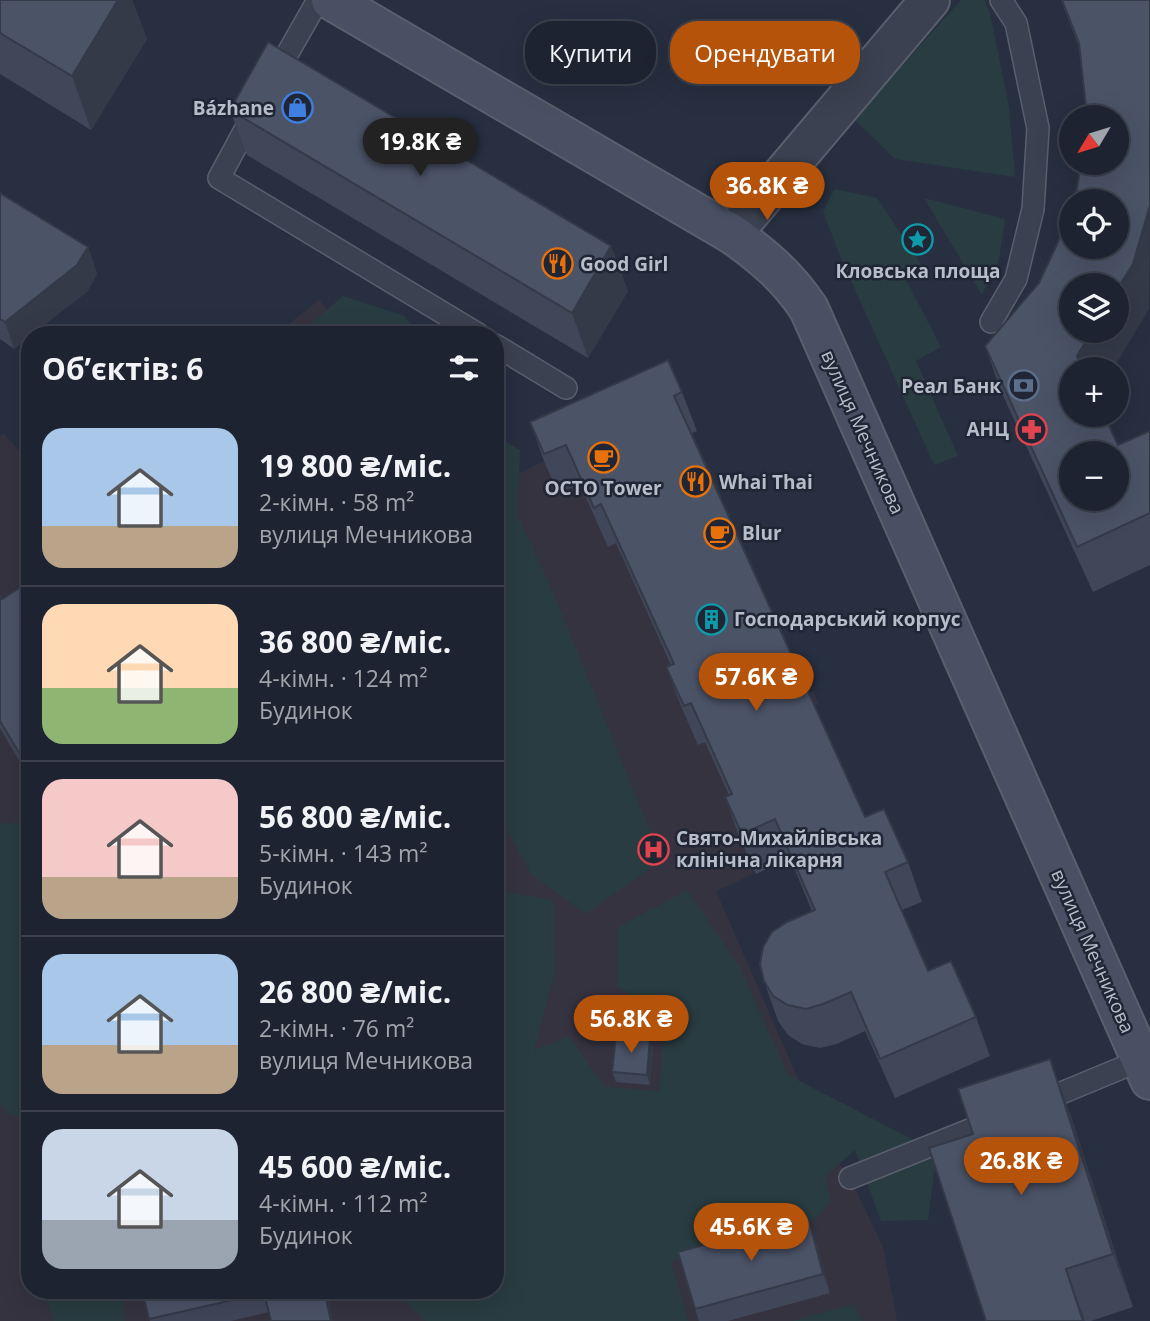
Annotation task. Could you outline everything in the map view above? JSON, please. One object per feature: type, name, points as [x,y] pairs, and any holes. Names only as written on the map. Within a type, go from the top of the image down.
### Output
[{"type":"street","name":"вулиця Мечникова","points":[[331,0],[732,234],[777,268],[795,287],[809,309],[1146,1070]]},
{"type":"street","points":[[732,234],[930,0]]},
{"type":"lane","points":[[318,0],[219,178],[465,326]]},
{"type":"lane","points":[[991,322],[1016,279],[1033,209],[1038,128],[1016,23],[1001,0]]},
{"type":"lane","points":[[504,350],[566,388]]},
{"type":"lane","points":[[850,1178],[1146,1070]]},
{"type":"shaded area","points":[[319,300],[343,326],[286,326]]},
{"type":"shaded area","name":"Свято-Михайлівська клінічна лікарня","points":[[697,431],[690,434],[806,694],[813,691],[819,704],[812,707],[865,824],[716,891],[830,1152],[850,1178],[883,1247],[897,1321],[0,1321],[0,436],[4,433],[21,454],[21,1299],[504,1299],[504,481],[544,461]]},
{"type":"green space","points":[[961,0],[985,0],[990,13],[1009,107],[1015,177],[895,159],[854,119]]},
{"type":"green space","points":[[834,189],[877,198],[922,265],[904,276],[941,347],[916,361],[958,456],[934,465],[842,261],[823,212]]},
{"type":"green space","points":[[924,198],[1005,219],[999,260],[982,295]]},
{"type":"green space","points":[[343,296],[405,316],[412,326],[308,326]]},
{"type":"green space","points":[[504,440],[520,450],[518,515],[556,599],[662,860],[586,914],[531,874],[504,824]]},
{"type":"green space","points":[[0,821],[3,824],[21,823],[21,1117],[6,1113],[0,1102]]},
{"type":"green space","points":[[687,890],[740,968],[788,1075],[937,1152],[928,1220],[881,1221],[855,1150],[825,1176],[831,1201],[815,1220],[671,1261],[688,1321],[426,1321],[399,1299],[504,1299],[504,892],[553,900],[555,972],[534,1050],[569,1036],[605,1087],[659,1091],[665,1018],[617,986],[617,928]]},
{"type":"green space","points":[[47,1299],[124,1299],[125,1321],[53,1321]]},
{"type":"green space","points":[[854,1304],[863,1321],[791,1321]]},
{"type":"building","points":[[0,0],[118,0],[72,76],[0,33]]},
{"type":"building","points":[[1062,0],[1150,0],[1150,205],[1133,264],[1127,273],[1059,273],[1059,343],[1085,343],[1077,357],[1059,357],[1059,427],[1110,427],[1116,441],[1059,441],[1059,508],[985,346],[1039,283],[1059,240],[1059,259],[1129,259],[1129,189],[1077,189],[1079,175],[1129,175],[1129,105],[1086,105],[1079,43]]},
{"type":"building","points":[[268,42],[611,246],[572,313],[230,110]]},
{"type":"building","points":[[0,193],[88,247],[77,265],[5,322],[0,319]]},
{"type":"building","points":[[668,360],[682,392],[674,396],[865,817],[884,809],[908,862],[885,872],[928,971],[951,961],[976,1017],[880,1059],[851,992],[806,1009],[788,1005],[773,996],[764,981],[760,964],[763,947],[772,932],[815,910],[775,819],[742,834],[725,797],[732,794],[691,703],[684,706],[666,667],[674,664],[601,504],[594,508],[566,445],[544,454],[530,422]]},
{"type":"building","points":[[1150,431],[1150,513],[1077,547],[1061,511],[1129,511],[1127,441]]},
{"type":"building","points":[[21,587],[21,756],[0,721],[0,595],[2,599]]},
{"type":"building","points":[[616,1036],[650,1038],[647,1075],[612,1072]]},
{"type":"building","points":[[1050,1059],[1113,1254],[1066,1269],[1083,1321],[986,1321],[929,1148],[973,1134],[958,1089]]},
{"type":"building","points":[[808,1216],[823,1274],[695,1309],[678,1252]]},
{"type":"building","points":[[144,1299],[237,1299],[149,1319]]},
{"type":"building","points":[[266,1299],[326,1299],[331,1321],[271,1321]]},
{"type":"place","name":"Bázhane","points":[[297,108]]},
{"type":"place","name":"Кловська площа","points":[[918,240]]},
{"type":"place","name":"Good Girl","points":[[557,264]]},
{"type":"place","name":"Реал Банк","points":[[1024,386]]},
{"type":"place","name":"АНЦ","points":[[1032,429]]},
{"type":"place","name":"OCTO Tower","points":[[603,457]]},
{"type":"place","name":"Whai Thai","points":[[696,482]]},
{"type":"place","name":"Blur","points":[[719,533]]},
{"type":"place","name":"Господарський корпус","points":[[711,619]]},
{"type":"place","name":"Свято-Михайлівська клінічна лікарня","points":[[653,849]]}]
